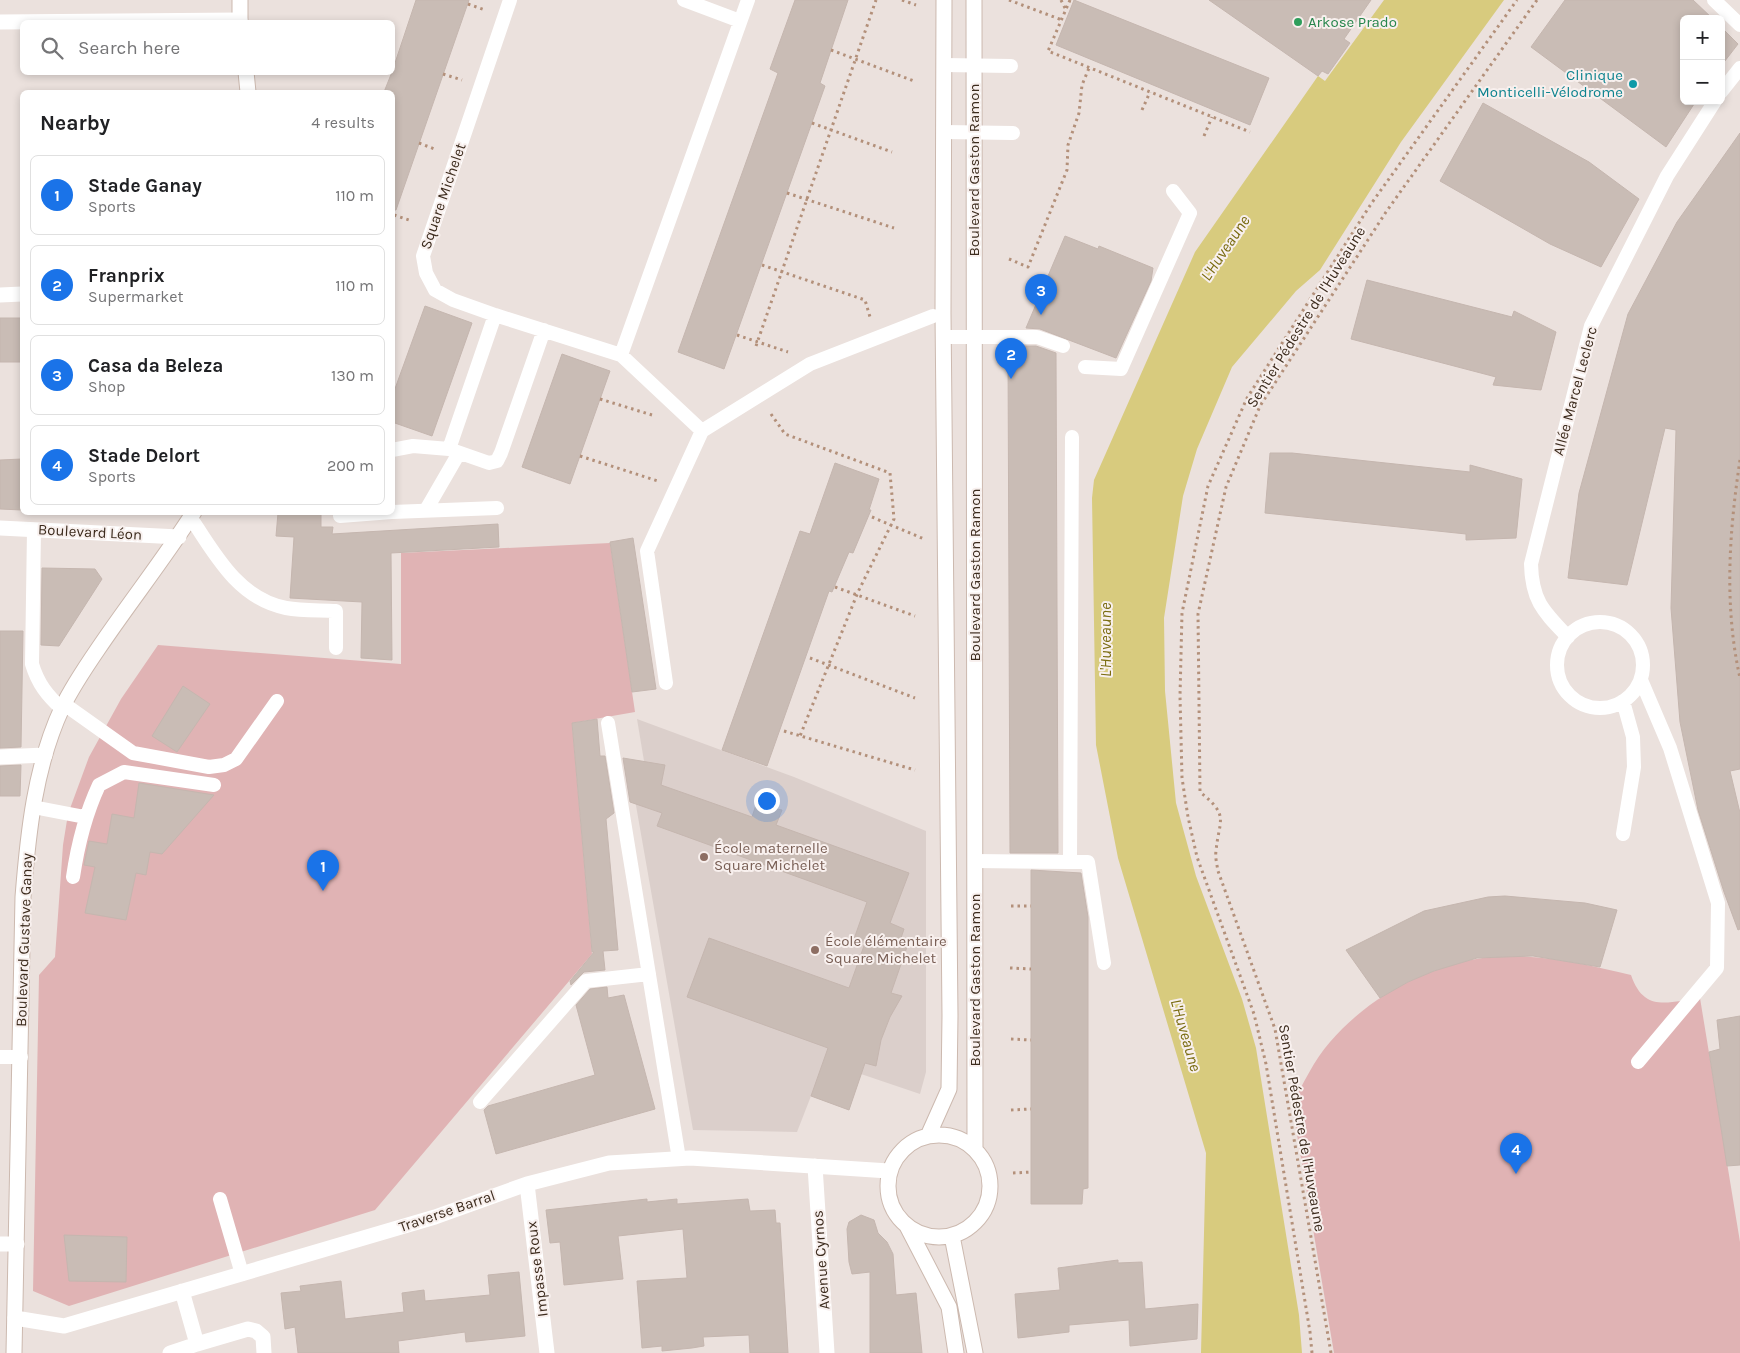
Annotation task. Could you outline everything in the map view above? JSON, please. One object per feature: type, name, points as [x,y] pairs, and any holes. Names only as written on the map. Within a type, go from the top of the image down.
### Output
[{"type":"street","points":[[240,0],[240,20]]},
{"type":"street","name":"Boulevard Gaston Ramon","points":[[928,1136],[949,1090],[944,337],[944,0]]},
{"type":"street","name":"Boulevard Gaston Ramon","points":[[974,0],[975,1150]]},
{"type":"street","points":[[0,22],[20,22]]},
{"type":"street","points":[[246,75],[248,90]]},
{"type":"street","points":[[0,295],[20,294]]},
{"type":"street","name":"Boulevard Gustave Ganay","points":[[14,1353],[23,896],[27,843],[33,807],[45,755],[63,706],[75,684],[131,600],[179,537],[193,515]]},
{"type":"street","name":"Boulevard Léon","points":[[0,528],[179,537]]},
{"type":"street","points":[[0,757],[45,755]]},
{"type":"street","points":[[945,1135],[962,1140],[975,1150],[984,1162],[989,1176],[990,1190],[986,1204],[979,1217],[967,1229],[952,1236],[936,1238],[921,1234],[907,1226],[896,1215],[890,1202],[887,1186],[889,1171],[904,1148],[915,1140],[928,1136],[945,1135]]},
{"type":"street","name":"Traverse Barral","points":[[15,1318],[64,1326],[435,1217],[527,1184],[609,1163],[679,1159],[889,1171]]},
{"type":"street","name":"Avenue Cyrnos","points":[[815,1166],[827,1353]]},
{"type":"street","name":"Impasse Roux","points":[[527,1184],[547,1353]]},
{"type":"street","points":[[907,1226],[949,1307],[956,1353]]},
{"type":"street","points":[[952,1236],[975,1353]]},
{"type":"street","points":[[0,1244],[17,1244]]},
{"type":"street","points":[[182,1291],[197,1344]]},
{"type":"street","points":[[170,1353],[248,1329],[256,1330],[263,1337],[264,1353]]},
{"type":"lane","name":"Square Michelet","points":[[510,0],[423,256],[426,272],[434,290],[453,300],[495,315],[621,355],[702,431]]},
{"type":"lane","points":[[684,0],[740,21]]},
{"type":"lane","points":[[621,355],[748,0]]},
{"type":"lane","points":[[1714,0],[1740,25]]},
{"type":"lane","points":[[944,65],[1011,66]]},
{"type":"lane","points":[[1725,87],[1740,68]]},
{"type":"lane","name":"Allée Marcel Leclerc","points":[[1568,637],[1542,610],[1532,583],[1531,564],[1591,326],[1667,176],[1713,105]]},
{"type":"lane","points":[[944,132],[1014,133]]},
{"type":"lane","points":[[1085,367],[1121,369],[1190,213],[1173,191]]},
{"type":"lane","points":[[426,510],[454,451],[495,315]]},
{"type":"lane","points":[[666,683],[647,551],[702,431],[760,397],[810,364],[933,316]]},
{"type":"lane","points":[[395,449],[413,446],[454,451],[489,463],[497,461],[502,453],[544,330]]},
{"type":"lane","points":[[944,337],[1037,337],[1063,346]]},
{"type":"lane","points":[[1070,862],[1072,437]]},
{"type":"lane","points":[[395,512],[497,508]]},
{"type":"lane","points":[[193,515],[218,560],[234,580],[248,592],[285,608],[336,611],[336,648]]},
{"type":"lane","points":[[340,516],[353,515]]},
{"type":"lane","points":[[34,530],[32,664],[37,681],[46,694],[63,706],[133,753],[209,766],[224,765],[236,759],[277,700]]},
{"type":"lane","points":[[1597,622],[1612,623],[1624,629],[1635,639],[1641,652],[1643,666],[1641,680],[1634,692],[1623,702],[1610,707],[1596,708],[1582,704],[1567,692],[1558,672],[1558,658],[1568,637],[1583,626],[1597,622]]},
{"type":"lane","points":[[1638,1062],[1717,968],[1718,903],[1670,748],[1641,680]]},
{"type":"lane","points":[[1623,702],[1633,737],[1634,767],[1623,834]]},
{"type":"lane","points":[[608,723],[679,1159]]},
{"type":"lane","points":[[73,877],[85,817],[99,785],[124,772],[214,785]]},
{"type":"lane","points":[[33,807],[85,817]]},
{"type":"lane","points":[[975,861],[1088,862],[1104,963]]},
{"type":"lane","points":[[480,1102],[586,981],[649,974]]},
{"type":"lane","points":[[0,1057],[21,1057]]},
{"type":"lane","points":[[220,1199],[242,1274]]},
{"type":"path","points":[[758,344],[876,0]]},
{"type":"path","points":[[902,0],[916,5]]},
{"type":"path","points":[[1009,0],[1062,20]]},
{"type":"path","points":[[1061,0],[1066,11]]},
{"type":"path","points":[[1070,0],[1048,51],[1250,132]]},
{"type":"path","points":[[1312,1353],[1266,1064],[1254,1014],[1197,856],[1188,817],[1182,778],[1180,696],[1182,613],[1208,486],[1246,398],[1371,204],[1517,0]]},
{"type":"path","name":"Sentier Pédestre de l'Huveaune","points":[[1331,1353],[1275,1029],[1218,871],[1215,852],[1222,820],[1214,803],[1200,792],[1198,614],[1226,487],[1260,406],[1386,212],[1537,0]]},
{"type":"path","points":[[831,50],[914,81]]},
{"type":"path","points":[[1009,260],[1028,267],[1067,170],[1068,145],[1079,113],[1082,85],[1089,68]]},
{"type":"path","points":[[1142,110],[1150,92]]},
{"type":"path","points":[[1204,136],[1212,117]]},
{"type":"path","points":[[812,123],[892,152]]},
{"type":"path","points":[[787,193],[894,228]]},
{"type":"path","points":[[762,265],[865,300],[871,317],[862,321]]},
{"type":"path","points":[[737,335],[758,344],[796,355]]},
{"type":"path","points":[[760,397],[784,434],[890,473],[894,519],[857,595],[800,736]]},
{"type":"path","points":[[580,456],[676,487]]},
{"type":"path","points":[[1740,460],[1733,507],[1728,593],[1740,678]]},
{"type":"path","points":[[872,517],[945,548]]},
{"type":"path","points":[[835,587],[915,616]]},
{"type":"path","points":[[810,658],[915,698]]},
{"type":"path","points":[[784,731],[916,770]]},
{"type":"path","points":[[1011,906],[1031,906]]},
{"type":"path","points":[[1010,968],[1031,969]]},
{"type":"path","points":[[1011,1039],[1031,1040]]},
{"type":"path","points":[[1012,1110],[1031,1109]]},
{"type":"path","points":[[1013,1173],[1032,1172]]},
{"type":"shaded area","points":[[610,543],[635,712],[572,723],[592,954],[375,1210],[69,1306],[33,1291],[39,975],[55,957],[63,845],[68,814],[89,757],[121,699],[158,645],[401,664],[401,553]]},
{"type":"shaded area","name":"École élémentaire Square Michelet","points":[[637,719],[794,777],[926,831],[926,1072],[920,1094],[861,1074],[849,1110],[811,1096],[797,1132],[693,1130],[628,760],[644,761]]},
{"type":"shaded area","points":[[1497,956],[1549,959],[1631,975],[1636,987],[1643,995],[1650,1000],[1658,1002],[1700,998],[1740,1242],[1740,1353],[1334,1353],[1292,1105],[1309,1072],[1324,1049],[1346,1025],[1365,1009],[1406,983],[1428,973],[1474,959]]},
{"type":"water","name":"L'Huveaune","points":[[1384,0],[1504,0],[1401,142],[1320,270],[1296,291],[1232,367],[1197,449],[1183,496],[1164,618],[1165,691],[1176,803],[1196,876],[1242,999],[1256,1048],[1299,1315],[1302,1353],[1201,1353],[1206,1153],[1118,858],[1096,745],[1092,498],[1094,480],[1195,252],[1318,76],[1325,81]]},
{"type":"building","points":[[416,0],[469,0],[396,210],[395,90],[385,90],[391,75],[395,75],[395,63]]},
{"type":"building","points":[[795,0],[848,0],[820,83],[825,86],[724,369],[678,352],[778,73],[770,69]]},
{"type":"building","points":[[1074,0],[1269,78],[1250,125],[1056,45]]},
{"type":"building","name":"Arkose Prado","points":[[1209,0],[1371,0],[1344,39],[1350,43],[1328,74],[1322,71],[1318,76]]},
{"type":"building","name":"Clinique Monticelli-Vélodrome","points":[[1565,0],[1693,0],[1709,15],[1680,15],[1680,105],[1693,105],[1666,147],[1531,47]]},
{"type":"building","points":[[1725,31],[1738,44],[1725,61]]},
{"type":"building","points":[[1483,103],[1589,162],[1639,199],[1601,267],[1550,244],[1440,181]]},
{"type":"building","points":[[1740,133],[1740,769],[1730,771],[1740,813],[1740,929],[1738,930],[1698,810],[1680,722],[1671,608],[1676,430],[1665,428],[1627,585],[1568,578],[1579,493],[1628,314],[1677,222]]},
{"type":"building","points":[[1065,236],[1098,249],[1099,246],[1153,268],[1151,281],[1116,358],[1040,329],[1026,328]]},
{"type":"building","points":[[1367,280],[1512,317],[1514,311],[1556,332],[1541,390],[1493,385],[1496,377],[1351,339]]},
{"type":"building","points":[[425,306],[472,323],[432,436],[395,423],[395,389]]},
{"type":"building","points":[[0,318],[20,318],[20,362],[0,362]]},
{"type":"building","points":[[1019,346],[1036,346],[1056,353],[1058,853],[1010,853],[1008,351],[1017,351]]},
{"type":"building","points":[[562,354],[610,371],[570,484],[522,467]]},
{"type":"building","points":[[1270,453],[1292,453],[1470,472],[1470,465],[1522,479],[1516,538],[1466,540],[1466,534],[1265,513]]},
{"type":"building","points":[[20,459],[20,510],[0,509],[0,460]]},
{"type":"building","points":[[835,463],[879,479],[869,510],[871,510],[853,553],[849,552],[832,592],[829,591],[767,766],[722,750],[800,531],[810,534]]},
{"type":"building","points":[[278,515],[321,515],[321,527],[333,527],[332,534],[498,524],[499,547],[391,553],[392,660],[361,658],[362,602],[290,598],[294,537],[276,536]]},
{"type":"building","points":[[633,538],[656,689],[632,692],[610,542]]},
{"type":"building","points":[[42,568],[95,569],[102,579],[59,646],[41,645]]},
{"type":"building","points":[[0,631],[23,631],[21,747],[0,748]]},
{"type":"building","points":[[183,686],[210,704],[177,752],[152,736]]},
{"type":"building","points":[[597,719],[600,756],[605,756],[614,813],[606,819],[618,950],[603,951],[605,970],[584,972],[571,985],[570,981],[594,952],[592,952],[572,723]]},
{"type":"building","points":[[623,758],[665,765],[661,785],[752,817],[756,805],[782,810],[776,825],[909,873],[890,923],[904,929],[900,941],[908,944],[891,993],[902,996],[890,1017],[881,1040],[876,1066],[865,1063],[849,1110],[811,1096],[828,1048],[687,997],[709,938],[849,988],[865,943],[854,939],[867,902],[657,826],[662,813],[630,802]]},
{"type":"building","points":[[21,765],[20,796],[0,796],[0,766]]},
{"type":"building","points":[[139,783],[214,795],[162,854],[150,852],[146,875],[136,873],[126,920],[85,913],[95,867],[84,865],[89,841],[107,844],[112,814],[134,818]]},
{"type":"building","points":[[1031,870],[1081,873],[1088,917],[1088,1188],[1083,1189],[1082,1204],[1031,1204]]},
{"type":"building","points":[[1505,896],[1585,903],[1617,910],[1600,967],[1533,956],[1477,958],[1434,971],[1408,982],[1380,998],[1346,950],[1424,911],[1488,897]]},
{"type":"building","points":[[607,987],[608,998],[624,995],[655,1109],[496,1154],[484,1110],[488,1106],[595,1075],[576,1005],[590,989]]},
{"type":"building","points":[[1740,1016],[1740,1165],[1727,1166],[1709,1052],[1720,1049],[1717,1020]]},
{"type":"building","points":[[647,1199],[647,1202],[677,1199],[677,1204],[748,1199],[750,1211],[775,1210],[776,1223],[780,1223],[788,1353],[750,1353],[749,1335],[703,1337],[704,1346],[692,1348],[662,1351],[662,1346],[642,1348],[637,1281],[687,1278],[683,1229],[618,1236],[623,1279],[564,1285],[560,1242],[550,1243],[546,1210]]},
{"type":"building","points":[[861,1215],[874,1220],[878,1233],[887,1242],[893,1254],[896,1295],[916,1293],[922,1353],[870,1353],[870,1272],[852,1274],[849,1262],[847,1229],[849,1222]]},
{"type":"building","points":[[64,1235],[127,1237],[126,1282],[69,1281]]},
{"type":"building","points":[[1118,1260],[1118,1263],[1142,1262],[1145,1309],[1198,1304],[1197,1339],[1130,1346],[1129,1320],[1069,1325],[1069,1332],[1018,1338],[1015,1294],[1060,1290],[1058,1268]]},
{"type":"building","points":[[519,1272],[525,1336],[466,1342],[465,1332],[398,1341],[399,1353],[298,1353],[295,1327],[285,1329],[281,1293],[301,1291],[300,1286],[341,1281],[345,1319],[404,1312],[402,1293],[424,1290],[425,1301],[490,1295],[488,1275]]},
{"type":"place","name":"Arkose Prado","points":[[1298,22]]},
{"type":"place","name":"Clinique Monticelli-Vélodrome","points":[[1633,84]]},
{"type":"place","name":"Casa da Beleza","points":[[1041,315]]},
{"type":"place","name":"Franprix","points":[[1011,379]]},
{"type":"place","name":"École maternelle Square Michelet","points":[[704,857]]},
{"type":"place","name":"Stade Ganay","points":[[323,891]]},
{"type":"place","name":"École élémentaire Square Michelet","points":[[815,950]]},
{"type":"place","name":"Stade Delort","points":[[1516,1174]]}]
